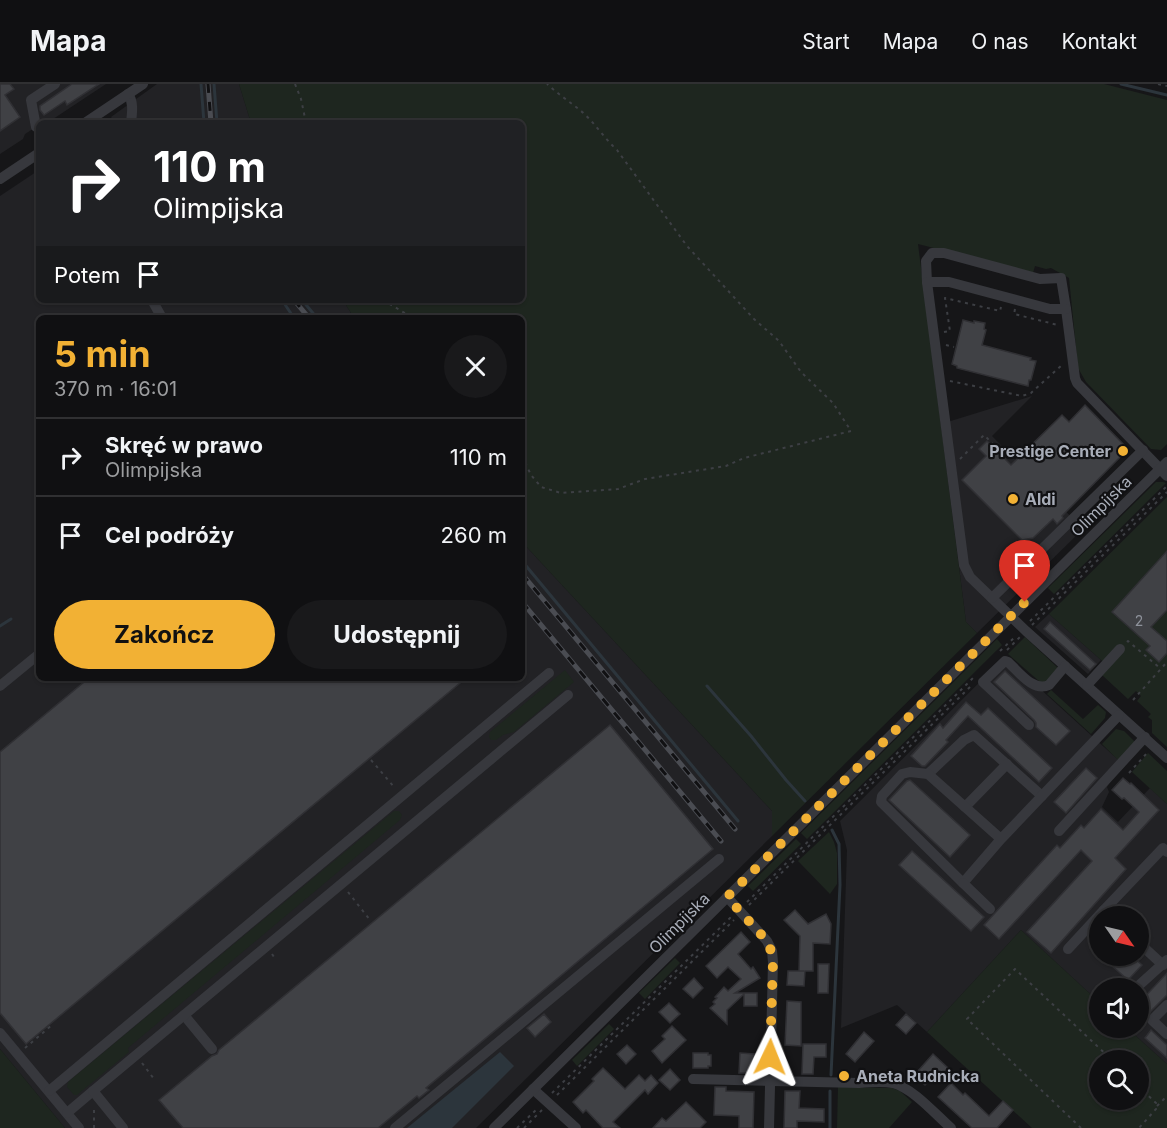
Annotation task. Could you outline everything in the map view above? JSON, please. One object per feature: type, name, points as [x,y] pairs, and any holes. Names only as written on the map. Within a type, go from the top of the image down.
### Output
[{"type":"street","points":[[36,127],[32,100],[56,84]]},
{"type":"street","points":[[89,120],[142,84]]},
{"type":"street","points":[[128,94],[132,103],[131,120]]},
{"type":"street","points":[[0,179],[36,155]]},
{"type":"street","points":[[1165,469],[1077,383],[1061,278],[1040,279],[944,254],[932,253],[926,261],[927,282],[966,571],[1025,630],[1167,758]]},
{"type":"street","points":[[927,282],[949,282],[1050,309],[1066,309]]},
{"type":"street","points":[[992,598],[1143,450]]},
{"type":"street","name":"Olimpijska","points":[[494,1128],[1011,616],[1165,469]]},
{"type":"street","points":[[1087,685],[1120,649]]},
{"type":"street","points":[[0,686],[36,656]]},
{"type":"street","points":[[1029,725],[983,682],[1005,661],[1035,686],[1045,687],[1065,666]]},
{"type":"street","points":[[49,1091],[549,673]]},
{"type":"street","points":[[67,1113],[568,695]]},
{"type":"street","points":[[963,883],[1001,839],[1119,715]]},
{"type":"street","points":[[928,774],[964,740],[974,735],[1042,796]]},
{"type":"street","points":[[1059,831],[1145,737]]},
{"type":"street","points":[[965,807],[1007,764]]},
{"type":"street","points":[[990,909],[881,802],[882,796],[902,774],[910,772],[928,774],[1001,839]]},
{"type":"street","points":[[1115,906],[1163,848],[1167,852]]},
{"type":"street","points":[[395,1128],[719,859]]},
{"type":"street","points":[[727,897],[767,941],[771,951],[773,962],[769,1128]]},
{"type":"street","points":[[1068,949],[1089,931]]},
{"type":"street","points":[[1147,978],[1165,962],[1149,950]]},
{"type":"street","points":[[1167,1005],[1152,1020],[1167,1034]]},
{"type":"street","points":[[184,1015],[213,1048]]},
{"type":"street","points":[[0,1033],[80,1128]]},
{"type":"street","points":[[693,1079],[886,1082],[896,1084],[913,1094],[951,1128]]},
{"type":"street","points":[[533,1089],[576,1128]]},
{"type":"street","points":[[93,1091],[123,1128]]},
{"type":"path","points":[[295,84],[302,99],[306,120]]},
{"type":"path","points":[[525,462],[531,475],[541,487],[561,493],[618,489],[645,479],[726,466],[744,458],[851,430],[833,403],[801,372],[779,340],[754,319],[687,246],[617,150],[583,112],[547,84]]},
{"type":"path","points":[[1158,84],[1167,86]]},
{"type":"path","points":[[941,333],[950,331],[945,298],[1000,311],[1002,304]]},
{"type":"path","points":[[388,303],[408,315]]},
{"type":"path","points":[[1009,306],[1015,309],[1014,314],[1061,325]]},
{"type":"path","points":[[944,353],[943,344],[954,347]]},
{"type":"path","points":[[948,381],[1022,396],[1031,393],[1065,361]]},
{"type":"path","points":[[951,468],[984,435],[1007,458]]},
{"type":"path","points":[[1005,653],[1167,486]]},
{"type":"path","points":[[999,652],[1025,630],[1167,492]]},
{"type":"path","points":[[1120,649],[1128,640],[1161,669]]},
{"type":"path","points":[[1133,700],[1167,662]]},
{"type":"path","points":[[740,911],[980,677]]},
{"type":"path","points":[[517,1128],[547,1102],[973,678]]},
{"type":"path","points":[[1129,773],[1148,751]]},
{"type":"path","points":[[1081,1128],[968,1020],[1015,969],[1101,1050]]},
{"type":"path","points":[[18,1054],[52,1025]]},
{"type":"path","points":[[1149,1096],[1157,1106]]},
{"type":"path","points":[[1139,1128],[1167,1096]]},
{"type":"path","points":[[524,1128],[547,1102]]},
{"type":"shaded area","points":[[0,84],[106,84],[52,120],[36,120],[36,127],[25,134],[23,139],[0,154]]},
{"type":"shaded area","points":[[157,84],[239,84],[250,120],[113,120],[111,117]]},
{"type":"shaded area","points":[[239,84],[1104,84],[1167,100],[1167,444],[1161,450],[1151,449],[1086,382],[1078,368],[1069,278],[1051,268],[1035,266],[1033,273],[918,244],[966,622],[977,633],[772,836],[772,811],[525,545],[525,315],[352,315],[345,303],[525,303],[525,120],[250,120]]},
{"type":"shaded area","points":[[36,172],[36,303],[345,303],[352,315],[36,315],[36,681],[525,681],[525,545],[772,811],[772,836],[476,1128],[65,1128],[0,1049],[0,196]]},
{"type":"shaded area","points":[[1032,396],[992,436],[1083,529],[977,633],[966,622],[941,424]]},
{"type":"shaded area","points":[[1156,482],[1166,483],[1054,594],[1048,588]]},
{"type":"shaded area","points":[[1167,497],[1167,747],[1152,733],[1152,720],[1148,717],[1151,714],[1137,701],[1141,696],[1136,691],[1128,699],[1102,675],[1109,667],[1049,614]]},
{"type":"shaded area","points":[[1049,614],[1101,660],[1088,674],[1035,627]]},
{"type":"shaded area","points":[[1025,637],[1058,668],[1046,683],[1040,682],[1008,654]]},
{"type":"shaded area","points":[[997,639],[1002,645],[807,839],[801,833]]},
{"type":"shaded area","points":[[1005,657],[1125,766],[1107,787],[1109,792],[1102,807],[1118,822],[1150,788],[1167,804],[1167,1064],[1138,1038],[1149,1038],[1149,978],[1089,978],[1089,993],[1021,930],[927,1032],[897,1005],[841,1028],[847,850],[840,821]]},
{"type":"shaded area","points":[[565,670],[574,682],[514,732],[491,740],[490,732]]},
{"type":"shaded area","points":[[1051,690],[1083,719],[1098,705],[1106,712],[1105,718],[1091,734],[1047,694]]},
{"type":"shaded area","points":[[1116,729],[1124,731],[1135,742],[1118,760],[1102,744]]},
{"type":"shaded area","points":[[1148,753],[1167,771],[1167,804],[1132,772]]},
{"type":"shaded area","points":[[394,811],[399,811],[402,815],[400,820],[128,1048],[129,1052],[77,1095],[74,1095],[67,1087],[68,1082]]},
{"type":"shaded area","points":[[829,832],[837,853],[837,884],[830,894],[798,861]]},
{"type":"shaded area","points":[[796,839],[801,844],[753,891],[748,886]]},
{"type":"shaded area","points":[[1021,930],[1089,993],[1089,1038],[1138,1038],[1167,1064],[1167,1128],[1032,1128],[927,1032]]},
{"type":"shaded area","points":[[675,958],[680,963],[645,999],[639,993]]},
{"type":"shaded area","points":[[609,1024],[614,1029],[577,1066],[572,1060]]},
{"type":"shaded area","points":[[0,1049],[65,1128],[0,1128]]},
{"type":"shaded area","points":[[500,1052],[514,1066],[452,1128],[407,1128]]},
{"type":"shaded area","points":[[838,1087],[892,1088],[900,1091],[912,1102],[889,1128],[837,1128]]},
{"type":"building","points":[[0,84],[10,84],[14,89],[5,95],[20,117],[0,131]]},
{"type":"building","points":[[72,84],[99,84],[67,105],[65,101],[44,115],[40,106]]},
{"type":"building","points":[[963,320],[985,323],[984,329],[986,330],[982,345],[1036,361],[1028,386],[957,368],[952,364]]},
{"type":"building","points":[[1085,405],[1128,449],[1062,516],[1063,518],[1057,524],[1053,519],[1033,538],[1022,540],[962,480],[986,456],[979,449],[987,441],[1011,465],[1062,415],[1069,422]]},
{"type":"building","points":[[1167,551],[1167,610],[1151,627],[1167,641],[1167,653],[1159,662],[1146,650],[1150,646],[1112,612]]},
{"type":"building","points":[[1050,622],[1096,664],[1090,670],[1044,629]]},
{"type":"building","points":[[1005,671],[1070,731],[1056,745],[1036,727],[1034,720],[994,682]]},
{"type":"building","points":[[85,681],[462,681],[26,1044],[0,1013],[0,752]]},
{"type":"building","points":[[966,702],[981,715],[988,708],[1052,768],[1039,782],[968,716],[946,740],[948,742],[925,766],[922,766],[911,756],[940,724],[943,728]]},
{"type":"building","points":[[610,725],[713,849],[426,1088],[429,1090],[419,1098],[417,1096],[378,1128],[183,1128],[159,1100]]},
{"type":"building","points":[[1086,768],[1097,778],[1066,813],[1054,802]]},
{"type":"building","points":[[1123,778],[1159,810],[1115,858],[1126,869],[1093,906],[1089,906],[1089,910],[1051,953],[1027,932],[1092,861],[1081,850],[999,939],[984,925],[1057,845],[1060,848],[1081,825],[1084,828],[1101,809],[1123,830],[1139,812],[1112,790]]},
{"type":"building","points":[[910,780],[970,835],[950,857],[889,800]]},
{"type":"building","points":[[912,851],[984,917],[971,931],[899,865]]},
{"type":"building","points":[[795,910],[808,924],[826,914],[831,924],[830,944],[813,943],[813,971],[805,971],[804,986],[787,985],[788,971],[799,971],[800,936],[784,920]]},
{"type":"building","points":[[741,932],[750,942],[738,954],[751,969],[753,967],[760,978],[735,993],[757,993],[757,1006],[744,1006],[744,994],[727,1010],[727,1024],[710,1008],[715,1004],[713,1002],[717,998],[715,997],[724,987],[728,991],[741,979],[728,967],[717,978],[706,966]]},
{"type":"building","points":[[818,964],[829,964],[828,993],[818,993]]},
{"type":"building","points":[[1112,966],[1141,966],[1130,978],[1126,978]]},
{"type":"building","points":[[1167,973],[1167,995],[1149,1013],[1149,992]]},
{"type":"building","points":[[694,978],[703,988],[693,998],[683,989]]},
{"type":"building","points":[[787,1001],[801,1002],[801,1046],[785,1045]]},
{"type":"building","points":[[669,1003],[680,1014],[670,1023],[659,1012]]},
{"type":"building","points":[[544,1014],[551,1022],[535,1037],[527,1028]]},
{"type":"building","points":[[906,1014],[916,1023],[906,1034],[896,1025]]},
{"type":"building","points":[[672,1026],[686,1040],[662,1063],[652,1051],[665,1039],[662,1036]]},
{"type":"building","points":[[1151,1030],[1167,1045],[1167,1058],[1145,1038],[1149,1038]]},
{"type":"building","points":[[864,1032],[874,1041],[855,1062],[846,1054]]},
{"type":"building","points":[[803,1044],[826,1044],[826,1057],[814,1057],[813,1074],[802,1074]]},
{"type":"building","points":[[627,1045],[636,1054],[626,1064],[617,1054]]},
{"type":"building","points":[[693,1053],[711,1055],[711,1066],[693,1068]]},
{"type":"building","points":[[740,1053],[755,1054],[754,1069],[750,1069],[750,1073],[739,1073]]},
{"type":"building","points":[[933,1054],[948,1068],[938,1079],[934,1075],[925,1085],[915,1076]]},
{"type":"building","points":[[603,1068],[625,1089],[639,1075],[645,1081],[651,1075],[658,1083],[648,1094],[645,1090],[613,1122],[620,1128],[603,1128],[586,1110],[583,1113],[573,1102],[594,1081],[592,1079]]},
{"type":"building","points":[[670,1069],[680,1080],[670,1090],[659,1080]]},
{"type":"building","points":[[951,1083],[989,1116],[1003,1101],[1013,1110],[997,1128],[972,1128],[938,1097]]},
{"type":"building","points":[[715,1087],[726,1087],[726,1091],[754,1092],[753,1128],[739,1128],[739,1116],[714,1115]]},
{"type":"building","points":[[785,1091],[800,1091],[799,1108],[824,1109],[824,1122],[797,1121],[797,1128],[784,1128]]},
{"type":"building","points":[[686,1102],[706,1122],[700,1128],[653,1128],[662,1118],[666,1121]]},
{"type":"waterway","points":[[201,84],[204,120]]},
{"type":"waterway","points":[[214,84],[217,120]]},
{"type":"waterway","points":[[1121,84],[1167,95]]},
{"type":"waterway","points":[[284,303],[292,315]]},
{"type":"waterway","points":[[304,303],[314,315]]},
{"type":"waterway","points":[[525,565],[738,821]]},
{"type":"waterway","points":[[0,626],[11,619]]},
{"type":"waterway","points":[[707,686],[805,801]]},
{"type":"waterway","points":[[831,1075],[840,885],[839,844],[832,830]]},
{"type":"waterway","points":[[830,1091],[830,1128]]},
{"type":"railway","points":[[208,84],[211,120]]},
{"type":"railway","points":[[296,303],[306,315]]},
{"type":"railway","points":[[525,578],[735,829]]},
{"type":"railway","points":[[525,606],[721,841]]},
{"type":"place","name":"Prestige Center","points":[[1123,451]]},
{"type":"place","name":"Aldi","points":[[1013,499]]},
{"type":"place","name":"Aneta Rudnicka","points":[[844,1076]]},
{"type":"route","points":[[770,1057],[773,962],[771,951],[767,941],[727,897],[1025,602]]}]
